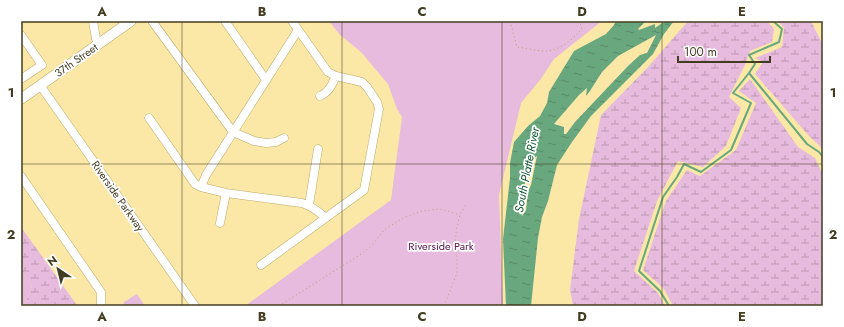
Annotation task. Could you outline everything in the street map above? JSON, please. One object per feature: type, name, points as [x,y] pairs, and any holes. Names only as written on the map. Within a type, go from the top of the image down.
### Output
[{"type":"main road","name":"37th Street","points":[[21,99],[131,21]]},
{"type":"street","points":[[94,21],[96,38],[99,44]]},
{"type":"street","points":[[152,21],[233,132],[254,141],[266,143],[276,142],[284,138]]},
{"type":"street","points":[[225,21],[266,80]]},
{"type":"street","points":[[261,265],[364,190],[379,109],[377,102],[362,82],[336,76],[328,72],[292,21]]},
{"type":"street","points":[[201,187],[206,175],[298,30]]},
{"type":"street","points":[[21,35],[42,64],[21,79]]},
{"type":"street","points":[[320,96],[325,94],[330,89],[336,76]]},
{"type":"street","name":"Riverside Parkway","points":[[40,85],[195,306]]},
{"type":"street","points":[[149,118],[195,184],[201,187],[226,193],[302,203],[309,205],[326,217]]},
{"type":"street","points":[[309,205],[318,149]]},
{"type":"street","points":[[21,176],[101,292],[101,306]]},
{"type":"street","points":[[220,223],[226,193]]},
{"type":"path","points":[[510,21],[516,47],[547,52],[559,48],[575,37],[582,29],[577,21]]},
{"type":"path","points":[[444,306],[457,273],[455,241],[460,215],[466,204]]},
{"type":"path","points":[[279,306],[363,253],[372,245],[384,230],[403,218],[422,211],[439,209],[460,215]]},
{"type":"green space","name":"Riverside Park","points":[[329,21],[602,21],[554,59],[540,80],[521,103],[499,195],[503,306],[245,306],[391,200],[402,117],[397,109],[388,84],[361,52],[340,35]]},
{"type":"green space","points":[[688,21],[767,21],[774,29],[772,42],[750,51],[745,65],[729,97],[741,108],[726,146],[703,167],[678,161],[657,201],[634,271],[658,293],[665,306],[573,306],[570,290],[579,219],[601,115],[649,66]]},
{"type":"green space","points":[[778,21],[811,21],[823,45],[823,149],[809,136],[755,74],[763,62],[755,58],[782,47],[784,28]]},
{"type":"green space","points":[[750,79],[798,147],[815,158],[823,175],[823,306],[673,306],[664,289],[643,270],[666,201],[687,170],[700,176],[736,150],[756,103],[739,91]]},
{"type":"green space","points":[[21,227],[77,306],[24,306],[32,286],[21,271]]},
{"type":"green space","points":[[21,271],[32,286],[24,306],[21,306]]},
{"type":"green space","points":[[137,294],[145,306],[123,306],[124,302]]},
{"type":"water","name":"South Platte River","points":[[616,21],[646,21],[638,29],[639,30],[655,24],[655,28],[665,21],[674,21],[664,34],[653,54],[591,116],[557,165],[548,201],[542,217],[538,238],[531,306],[506,306],[503,239],[510,178],[510,163],[514,142],[528,126],[540,116],[547,103],[549,92],[574,51],[606,34]],"holes":[[[656,35],[647,53],[640,55],[628,66],[575,122],[566,134],[564,134],[564,127],[554,124],[587,88],[586,96],[602,72],[618,56]],[[537,156],[531,185],[528,191],[526,210],[522,216],[521,209],[524,187],[533,159]]]},
{"type":"waterway","points":[[773,21],[782,29],[779,42],[749,55],[755,64],[749,73],[807,144],[819,152],[823,157]]},
{"type":"waterway","points":[[669,306],[660,291],[639,271],[663,197],[684,164],[701,172],[731,150],[751,103],[733,93],[749,73]]}]
